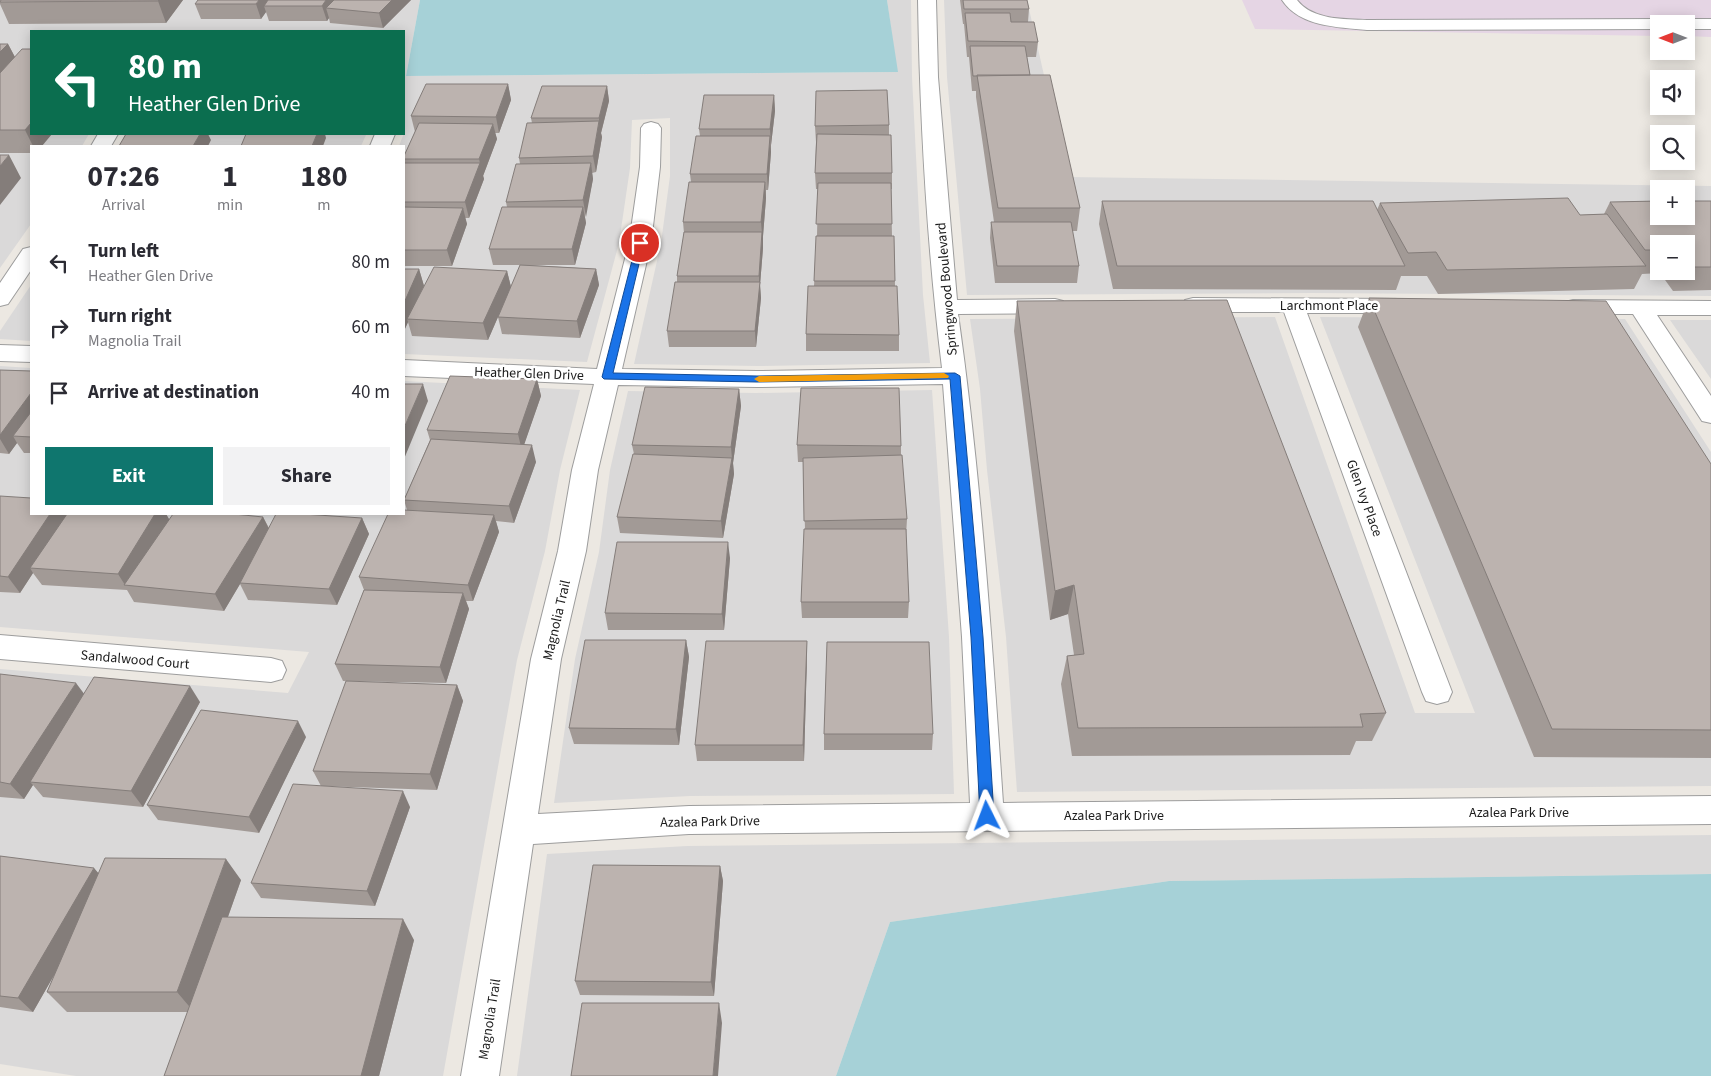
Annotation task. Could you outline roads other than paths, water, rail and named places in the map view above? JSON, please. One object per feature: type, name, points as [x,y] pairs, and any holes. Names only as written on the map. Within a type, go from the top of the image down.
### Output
[{"type":"street","name":"Springwood Boulevard","points":[[927,0],[930,77],[946,307],[955,376],[977,637],[987,816]]},
{"type":"street","name":"Magnolia Trail","points":[[480,1076],[546,660],[572,551],[585,470],[640,243],[650,167],[651,128]]},
{"type":"street","points":[[0,299],[30,255]]},
{"type":"street","name":"Glen Ivy Place","points":[[1293,305],[1437,692]]},
{"type":"street","points":[[946,307],[1076,306]]},
{"type":"street","name":"Larchmont Place","points":[[1174,306],[1422,306]]},
{"type":"street","points":[[1550,307],[1711,308]]},
{"type":"street","points":[[1640,307],[1711,415]]},
{"type":"street","points":[[0,353],[30,354]]},
{"type":"street","name":"Heather Glen Drive","points":[[405,368],[607,377],[757,379],[955,376]]},
{"type":"street","name":"Sandalwood Court","points":[[0,647],[271,670]]},
{"type":"street","name":"Azalea Park Drive","points":[[518,830],[689,820],[969,819],[987,816],[1711,810]]},
{"type":"lane","points":[[1289,0],[1293,8],[1326,22],[1367,25],[1650,24]]},
{"type":"lane","points":[[1695,24],[1711,24]]},
{"type":"water","points":[[420,0],[887,0],[898,72],[406,76]]},
{"type":"water","points":[[1711,874],[1711,1076],[836,1076],[890,922],[1169,881]]}]
